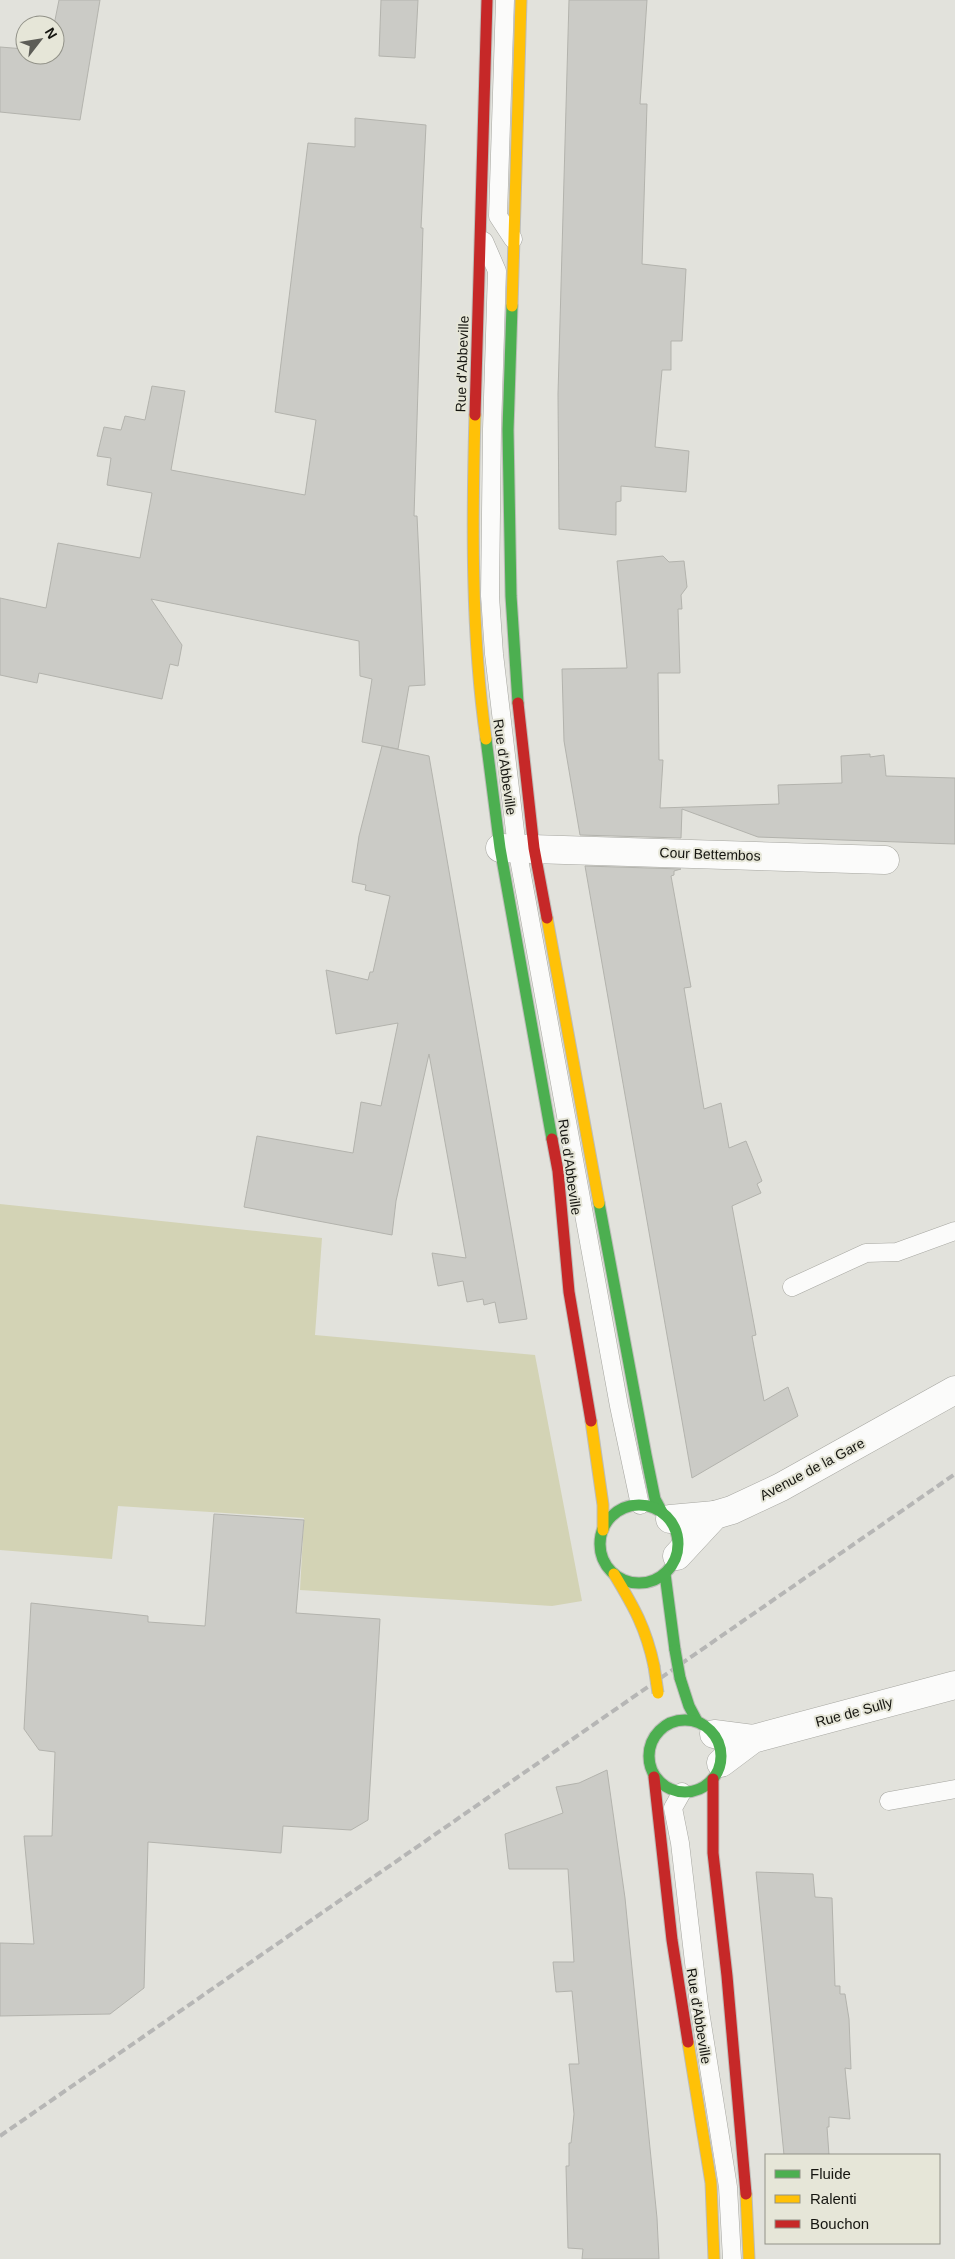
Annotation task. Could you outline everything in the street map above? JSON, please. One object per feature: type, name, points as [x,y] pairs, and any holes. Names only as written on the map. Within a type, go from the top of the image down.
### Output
[{"type":"main road","points":[[480,231],[487,0]]},
{"type":"main road","name":"Rue d'Abbeville","points":[[520,0],[508,430],[511,596],[520,730],[517,848],[558,1171],[569,1292],[598,1461],[603,1505],[603,1530]]},
{"type":"main road","name":"Rue d'Abbeville","points":[[517,848],[655,1498],[666,1516]]},
{"type":"main road","points":[[657,1731],[659,1703],[648,1638],[637,1611],[614,1574],[606,1565],[600,1542],[603,1530],[620,1509],[630,1505],[652,1507],[666,1516],[677,1532],[671,1565],[675,1650],[680,1678],[689,1706],[719,1742],[717,1771],[699,1790],[682,1792],[666,1787],[654,1777],[649,1766],[648,1753],[657,1731],[665,1724],[675,1720],[686,1719],[705,1727]]},
{"type":"main road","points":[[614,1574],[626,1581],[640,1584],[654,1581],[671,1565]]},
{"type":"main road","name":"Rue d'Abbeville","points":[[717,1771],[710,1804],[712,1839],[729,1997],[748,2223],[749,2259]]},
{"type":"main road","name":"Rue d'Abbeville","points":[[654,1777],[672,1940],[711,2183],[714,2259]]},
{"type":"street","name":"Cour Bettembos","points":[[517,848],[885,860]]},
{"type":"street","name":"Avenue de la Gare","points":[[671,1565],[715,1516],[781,1487],[955,1390]]},
{"type":"street","points":[[666,1516],[715,1516]]},
{"type":"street","name":"Rue de Sully","points":[[717,1771],[754,1739],[955,1685]]},
{"type":"street","name":"Rue de Sully","points":[[705,1727],[754,1739]]},
{"type":"lane","points":[[505,0],[498,216],[513,240]]},
{"type":"lane","points":[[480,231],[497,271],[492,430],[490,596],[494,654],[517,848],[619,1406],[640,1505]]},
{"type":"lane","points":[[792,1287],[866,1252],[897,1252],[955,1231]]},
{"type":"lane","points":[[889,1801],[955,1790]]},
{"type":"lane","points":[[682,1792],[673,1808],[680,1843],[699,2005],[728,2187],[732,2259]]},
{"type":"green space","points":[[0,1204],[322,1238],[315,1335],[535,1355],[582,1601],[552,1606],[300,1590],[304,1518],[118,1506],[112,1559],[0,1550]]},
{"type":"building","points":[[59,0],[100,0],[80,120],[0,112],[0,47],[15,48],[15,65],[65,65],[65,15],[56,15]]},
{"type":"building","points":[[381,0],[418,0],[415,58],[379,56]]},
{"type":"building","points":[[569,0],[647,0],[640,104],[647,104],[642,264],[686,269],[682,341],[671,341],[671,370],[662,370],[655,447],[689,451],[686,492],[621,486],[621,501],[616,502],[616,535],[559,529],[558,394]]},
{"type":"building","points":[[355,118],[426,125],[421,228],[423,228],[414,516],[417,516],[425,685],[409,686],[398,749],[362,742],[372,679],[360,676],[359,641],[151,599],[182,645],[178,666],[170,664],[162,699],[39,673],[37,683],[0,675],[0,598],[46,608],[58,543],[140,558],[152,493],[107,485],[111,458],[97,456],[104,427],[121,430],[125,416],[145,420],[152,386],[185,391],[171,470],[305,495],[316,420],[275,412],[308,143],[355,147]]},
{"type":"building","points":[[663,556],[669,562],[684,561],[687,587],[681,595],[682,609],[678,609],[680,673],[658,673],[659,760],[663,760],[660,808],[779,804],[778,785],[842,783],[841,756],[870,754],[870,757],[884,755],[886,776],[955,778],[955,844],[758,837],[682,809],[681,838],[580,835],[564,741],[562,669],[627,668],[617,561]]},
{"type":"building","points":[[382,746],[429,756],[527,1319],[499,1323],[495,1302],[484,1305],[483,1299],[467,1302],[463,1281],[438,1286],[432,1253],[466,1258],[429,1054],[396,1201],[392,1235],[244,1207],[257,1136],[353,1153],[361,1102],[381,1106],[398,1023],[336,1034],[326,970],[368,980],[370,972],[373,972],[390,896],[365,890],[366,885],[352,882],[359,836]]},
{"type":"building","points":[[585,866],[681,869],[674,871],[674,875],[671,876],[691,987],[684,988],[704,1109],[721,1103],[729,1148],[746,1141],[762,1181],[757,1184],[761,1193],[732,1206],[756,1335],[752,1336],[764,1401],[788,1387],[798,1416],[692,1478]]},
{"type":"building","points":[[214,1514],[304,1520],[296,1613],[380,1619],[368,1820],[351,1830],[283,1826],[281,1853],[148,1842],[144,1988],[110,2014],[0,2016],[0,1943],[34,1944],[24,1836],[52,1836],[55,1752],[39,1750],[24,1729],[31,1603],[148,1616],[148,1622],[205,1626]]},
{"type":"building","points":[[607,1770],[625,1898],[657,2218],[659,2259],[582,2259],[583,2249],[568,2248],[566,2166],[569,2166],[569,2143],[571,2143],[574,2114],[569,2064],[579,2064],[572,1991],[556,1992],[553,1962],[574,1962],[568,1869],[509,1869],[505,1834],[563,1813],[556,1787],[579,1783]]},
{"type":"building","points":[[756,1872],[813,1874],[815,1897],[832,1898],[835,1986],[840,1986],[840,1994],[845,1994],[849,2019],[851,2069],[845,2068],[850,2119],[829,2117],[829,2127],[827,2127],[829,2154],[784,2154]]},
{"type":"railway","points":[[0,2136],[955,1474]]},
{"type":"traffic: fast","points":[[512,306],[508,430],[511,596],[518,703]]},
{"type":"traffic: fast","points":[[486,739],[500,848],[552,1139]]},
{"type":"traffic: fast","points":[[599,1203],[646,1455],[655,1499],[662,1512]]},
{"type":"traffic: fast","points":[[639,1505],[654,1508],[667,1516],[675,1529],[678,1544],[675,1559],[667,1572],[654,1580],[639,1583],[624,1580],[611,1572],[603,1559],[600,1544],[603,1529],[611,1516],[624,1508],[639,1505]]},
{"type":"traffic: fast","points":[[665,1574],[675,1650]]},
{"type":"traffic: fast","points":[[675,1650],[680,1678]]},
{"type":"traffic: fast","points":[[680,1678],[689,1706],[697,1721]]},
{"type":"traffic: fast","points":[[692,1720],[711,1730],[719,1742],[721,1756],[719,1770],[711,1782],[699,1790],[678,1792],[659,1782],[651,1770],[649,1749],[659,1730],[671,1722],[692,1720]]},
{"type":"traffic: slow","points":[[512,306],[521,0]]},
{"type":"traffic: slow","points":[[475,415],[473,496],[475,619],[486,739]]},
{"type":"traffic: slow","points":[[547,918],[599,1203]]},
{"type":"traffic: slow","points":[[591,1421],[603,1505],[603,1530]]},
{"type":"traffic: slow","points":[[614,1574],[638,1618],[647,1640],[654,1666]]},
{"type":"traffic: slow","points":[[654,1666],[658,1693]]},
{"type":"traffic: slow","points":[[688,2042],[711,2183],[714,2259]]},
{"type":"traffic: slow","points":[[746,2194],[749,2259]]},
{"type":"traffic: jam","points":[[475,415],[487,0]]},
{"type":"traffic: jam","points":[[518,703],[534,848],[547,918]]},
{"type":"traffic: jam","points":[[552,1139],[558,1171],[569,1292],[591,1421]]},
{"type":"traffic: jam","points":[[654,1777],[672,1940],[688,2042]]},
{"type":"traffic: jam","points":[[713,1779],[713,1853],[727,1976],[746,2194]]}]
